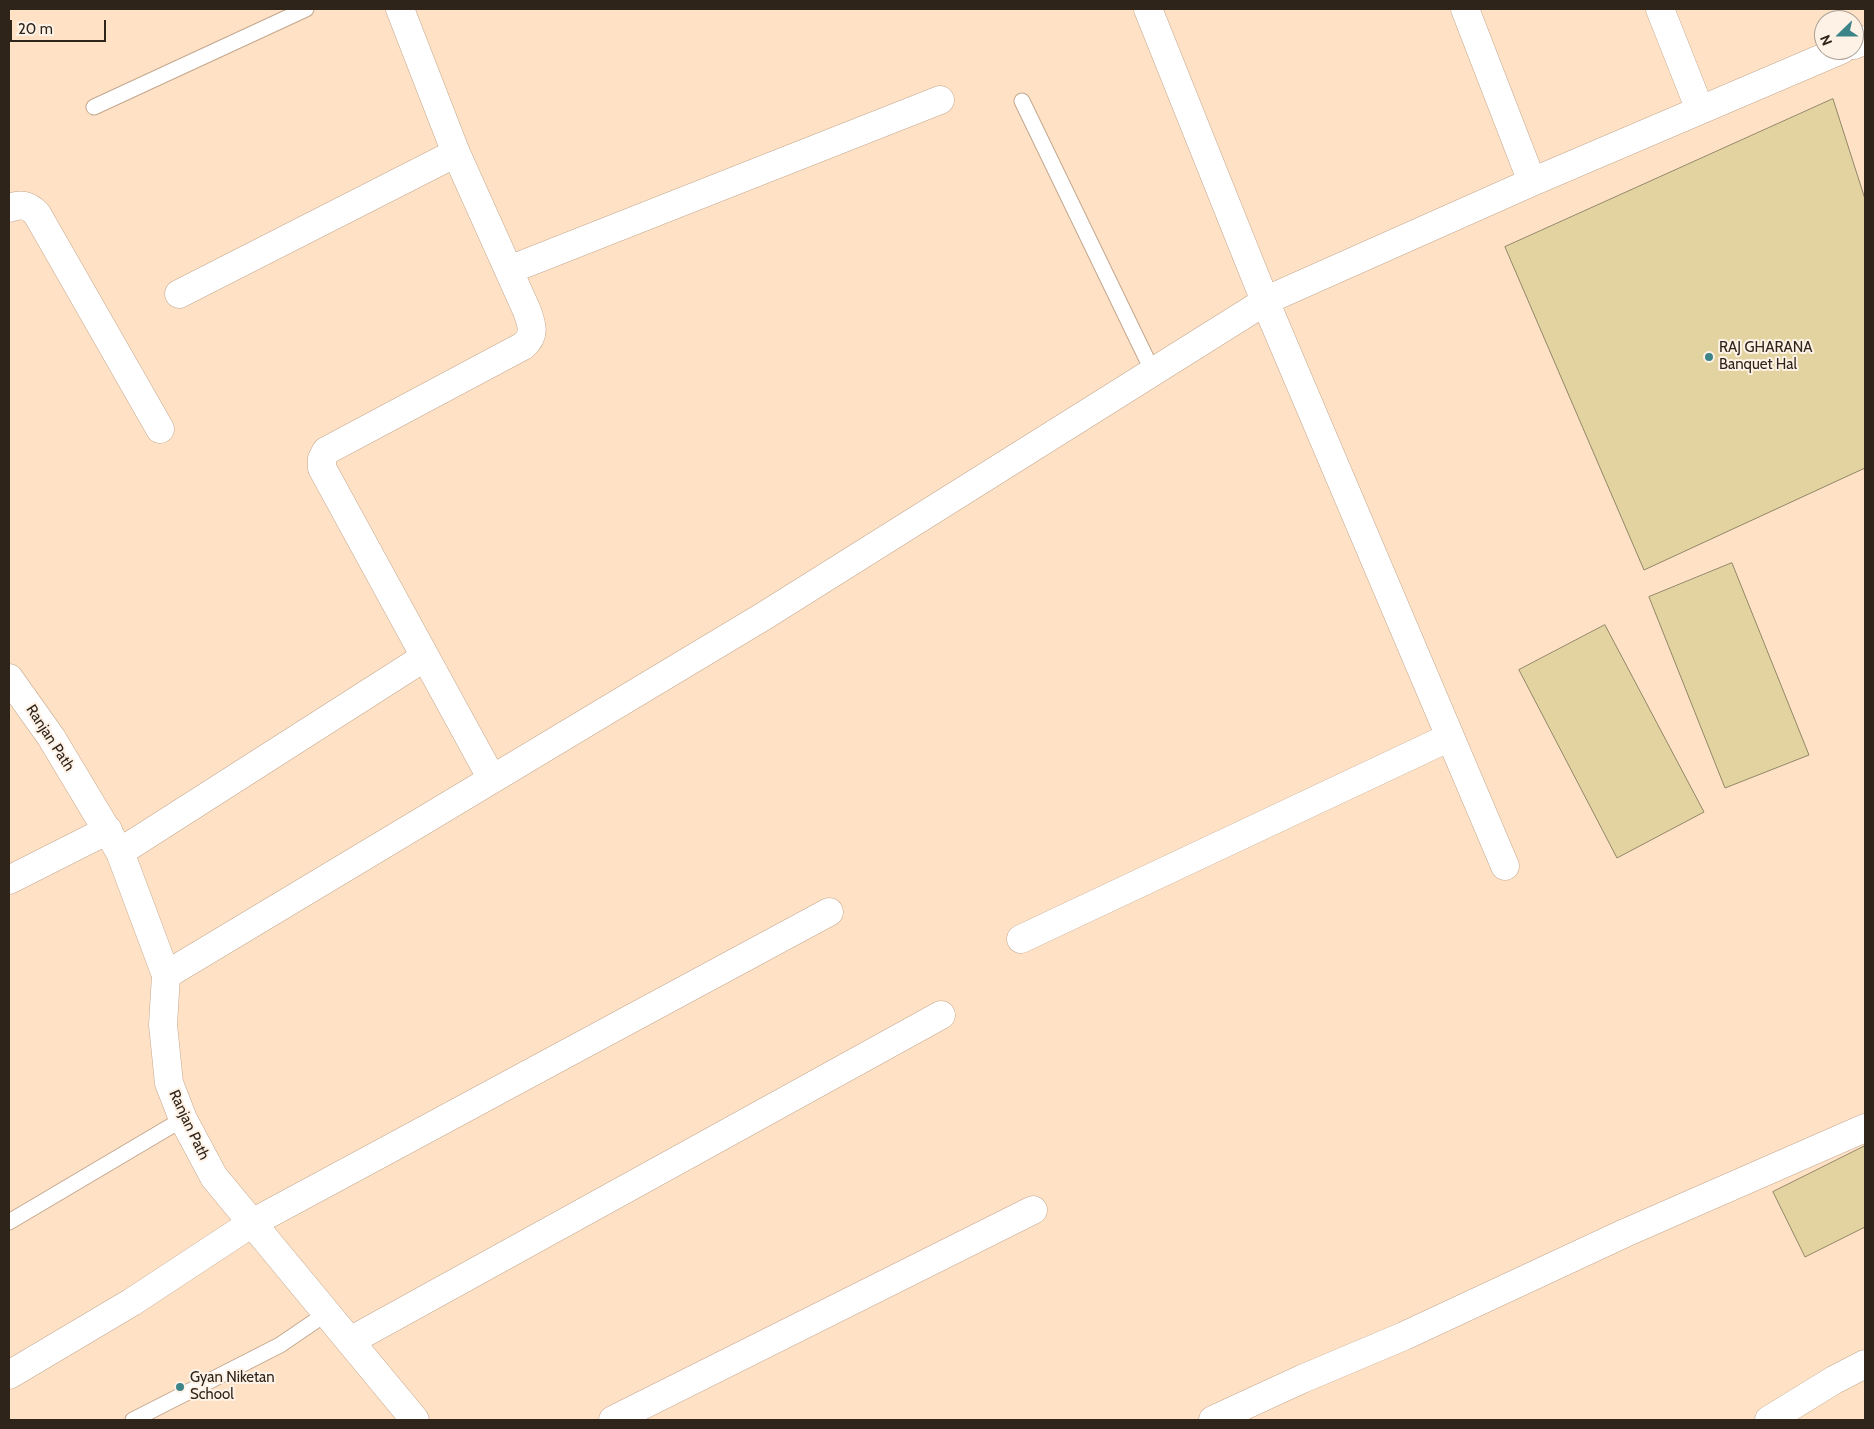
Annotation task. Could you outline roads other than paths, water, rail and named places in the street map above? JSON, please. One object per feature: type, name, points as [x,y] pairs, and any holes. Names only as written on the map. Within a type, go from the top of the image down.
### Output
[{"type":"street","points":[[400,9],[456,153],[527,311],[532,325],[532,334],[529,341],[523,346],[326,452],[322,458],[322,468],[328,483],[492,779]]},
{"type":"street","points":[[1148,9],[1265,302],[1505,866]]},
{"type":"street","points":[[1464,9],[1532,182]]},
{"type":"street","points":[[1660,9],[1700,110]]},
{"type":"street","points":[[166,975],[764,616],[1265,302],[1532,182],[1818,60]]},
{"type":"street","points":[[508,270],[940,100]]},
{"type":"street","points":[[179,294],[456,153]]},
{"type":"street","points":[[9,208],[24,205],[31,208],[37,214],[160,429]]},
{"type":"street","points":[[9,880],[114,841],[425,657]]},
{"type":"street","name":"Ranjan Path","points":[[9,678],[51,737],[114,841],[166,975],[163,1026],[168,1082],[183,1119],[214,1177],[414,1420]]},
{"type":"street","points":[[1021,939],[1450,737]]},
{"type":"street","points":[[9,1375],[132,1302],[252,1223],[829,912]]},
{"type":"street","points":[[350,1341],[941,1015]]},
{"type":"street","points":[[1213,1420],[1302,1379],[1404,1336],[1625,1233],[1865,1128]]},
{"type":"street","points":[[613,1420],[1033,1210]]},
{"type":"street","points":[[1769,1420],[1834,1380],[1865,1364]]},
{"type":"lane","points":[[94,107],[306,9]]},
{"type":"lane","points":[[1022,101],[1153,372]]},
{"type":"lane","points":[[9,1222],[183,1119]]},
{"type":"lane","points":[[133,1420],[280,1346],[327,1313]]},
{"type":"place","name":"RAJ GHARANA Banquet Hal","points":[[1709,357]]},
{"type":"place","name":"Gyan Niketan School","points":[[180,1387]]}]
